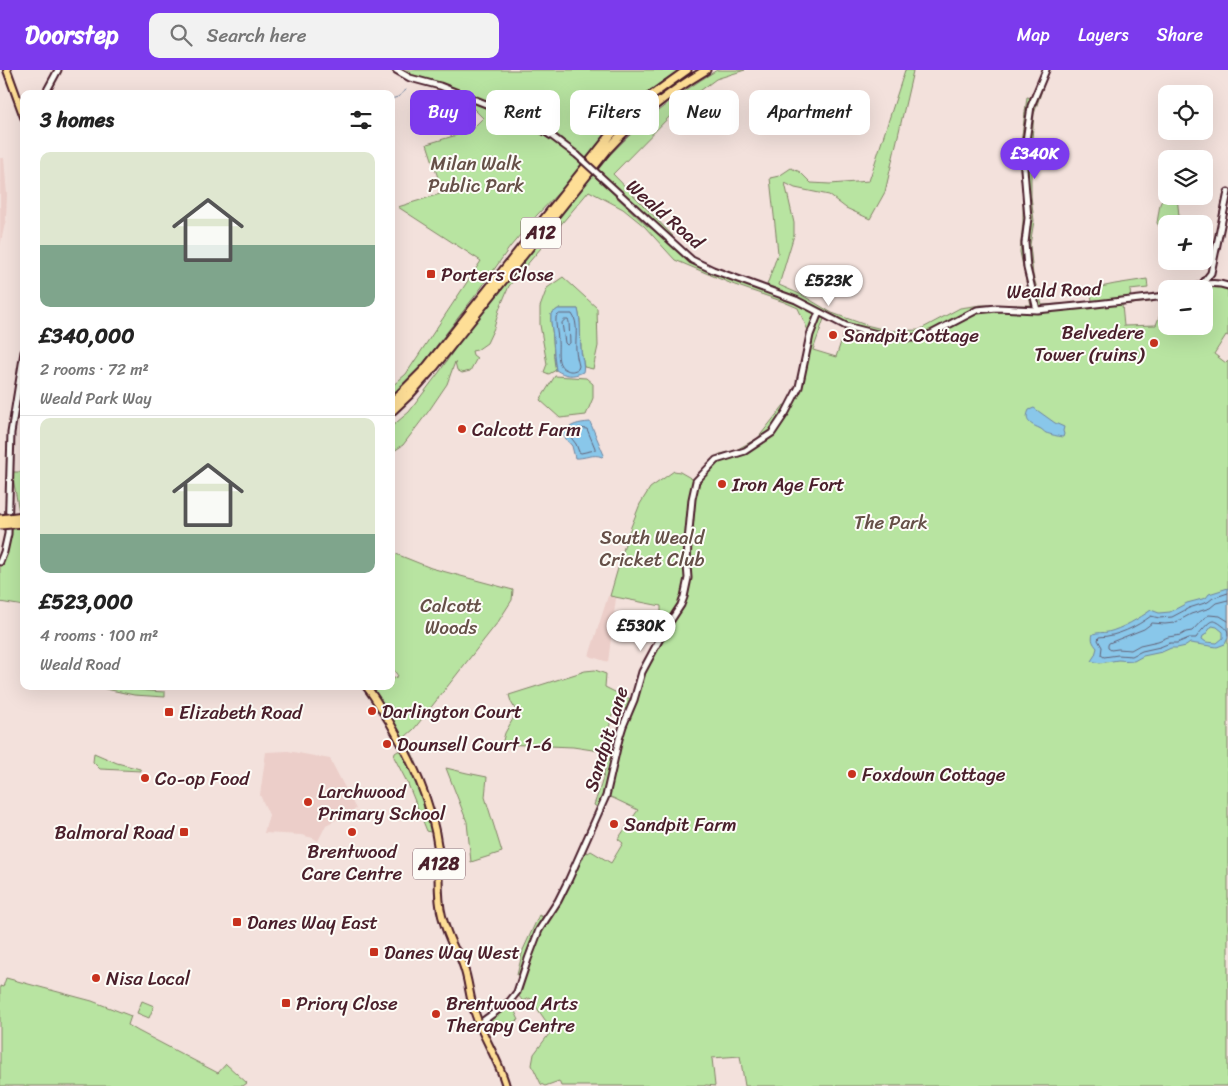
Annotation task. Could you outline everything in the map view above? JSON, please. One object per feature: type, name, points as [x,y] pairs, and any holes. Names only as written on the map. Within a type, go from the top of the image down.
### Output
[{"type":"highway","name":"A12","points":[[395,399],[425,369],[605,141],[646,100],[687,70]]},
{"type":"highway","name":"A12","points":[[395,408],[434,367],[619,137],[661,100],[706,70]]},
{"type":"highway","points":[[0,519],[20,516]]},
{"type":"highway","points":[[0,525],[20,522]]},
{"type":"main road","points":[[7,70],[20,107]]},
{"type":"main road","name":"A128","points":[[369,690],[404,747],[421,782],[429,806],[438,847],[440,865],[439,894],[442,916],[450,940],[464,966],[474,1011],[497,1060],[506,1086]]},
{"type":"street","points":[[47,90],[58,70]]},
{"type":"street","name":"Weald Road","points":[[396,70],[410,78],[447,88],[538,127],[577,155],[692,260],[724,274],[796,300],[846,326],[885,336],[912,338],[931,334],[977,310],[997,308],[1037,310],[1158,297]]},
{"type":"street","points":[[1037,310],[1027,268],[1025,243],[1028,218],[1024,168],[1031,106],[1046,70]]},
{"type":"street","points":[[1206,280],[1210,276],[1228,192]]},
{"type":"street","points":[[1210,276],[1217,284]]},
{"type":"street","points":[[1213,284],[1228,286]]},
{"type":"street","name":"Sandpit Lane","points":[[479,1024],[509,1002],[517,992],[539,930],[569,879],[606,796],[623,726],[634,700],[642,672],[684,597],[688,578],[688,545],[692,498],[696,481],[716,460],[745,451],[772,433],[799,387],[810,337],[819,312]]},
{"type":"street","points":[[0,562],[8,534],[11,433],[20,377]]},
{"type":"shaded area","points":[[0,158],[4,158],[7,195],[6,219],[0,246]]},
{"type":"shaded area","points":[[608,596],[616,598],[608,662],[589,656]]},
{"type":"shaded area","name":"Larchwood Primary School","points":[[288,751],[330,759],[356,809],[326,825],[318,841],[301,835],[264,833],[269,815],[260,795],[266,752]]},
{"type":"green space","name":"Milan Walk Public Park","points":[[396,70],[680,70],[651,90],[570,90],[570,135],[605,135],[586,159],[558,135],[560,135],[560,90],[486,90],[486,135],[543,135],[582,164],[510,247],[421,366],[395,395],[395,384],[406,374],[481,261],[398,207],[443,193],[427,144],[457,135],[476,135],[476,125],[483,118],[476,111],[476,90],[446,90],[418,81]]},
{"type":"green space","points":[[717,70],[745,70],[716,79],[701,90],[686,90]]},
{"type":"green space","points":[[905,70],[913,71],[885,192],[870,219],[846,208],[829,195],[795,188],[785,183],[794,223],[794,235],[779,285],[802,295],[832,313],[890,331],[919,330],[960,308],[981,305],[1031,305],[1020,252],[1023,196],[1019,158],[1027,97],[1032,98],[1038,87],[1043,87],[1034,114],[1031,153],[1031,196],[1034,221],[1030,245],[1033,275],[1042,305],[1092,302],[1091,289],[1147,279],[1148,288],[1130,290],[1131,301],[1153,299],[1151,302],[1122,305],[1124,326],[1156,325],[1158,320],[1158,335],[1213,335],[1213,284],[1216,280],[1228,283],[1228,336],[1226,335],[1214,354],[1226,363],[1228,361],[1228,1086],[745,1086],[740,1056],[712,1058],[715,1086],[561,1086],[559,1081],[545,1086],[541,1084],[532,1065],[534,1054],[552,1030],[530,998],[523,1001],[517,994],[521,981],[517,975],[523,950],[539,915],[546,919],[558,901],[582,849],[588,853],[591,851],[611,863],[623,843],[618,839],[638,810],[606,796],[600,809],[594,805],[604,773],[606,752],[573,747],[502,744],[505,733],[514,717],[515,709],[509,695],[585,671],[595,670],[606,674],[605,687],[634,700],[642,672],[664,631],[661,619],[661,606],[610,596],[627,537],[640,504],[650,488],[674,471],[680,472],[694,480],[706,465],[720,454],[734,451],[758,438],[784,405],[790,406],[799,387],[810,335],[798,308],[732,284],[675,260],[644,226],[623,209],[589,191],[509,286],[487,343],[472,351],[473,355],[477,358],[470,371],[462,373],[457,370],[455,362],[447,384],[428,412],[403,445],[395,450],[395,424],[409,412],[458,344],[591,173],[645,224],[693,262],[777,296],[778,289],[767,285],[778,253],[770,178],[779,176],[791,168],[800,172],[811,183],[830,184],[869,181]],"holes":[[[825,316],[846,327],[836,357],[813,350]],[[630,708],[615,753],[606,752],[605,747],[612,715],[622,709]]]},
{"type":"green space","points":[[669,103],[669,117],[659,127],[659,110]]},
{"type":"green space","points":[[629,135],[651,135],[613,174],[673,236],[671,238],[597,169]]},
{"type":"green space","points":[[1160,205],[1178,205],[1179,215],[1158,215]]},
{"type":"green space","points":[[563,277],[597,308],[598,346],[593,369],[584,367],[578,309],[558,309],[551,314],[556,370],[549,374],[544,372],[547,364],[540,325],[540,307],[547,288]]},
{"type":"green space","points":[[555,376],[586,378],[593,384],[593,398],[586,415],[560,418],[540,400]]},
{"type":"green space","points":[[12,472],[20,472],[19,512]]},
{"type":"green space","points":[[20,527],[20,605],[0,602],[0,567],[7,551],[11,528]]},
{"type":"green space","name":"Calcott Woods","points":[[395,554],[431,568],[513,590],[512,600],[498,622],[414,729],[405,737],[416,762],[414,762],[403,747],[372,693],[376,690],[395,690],[395,678],[398,676],[395,672]]},
{"type":"green space","points":[[111,690],[165,692],[165,697],[134,695]]},
{"type":"green space","points":[[398,751],[402,751],[422,796],[424,809],[432,830],[430,832],[427,831],[408,784],[394,757]]},
{"type":"green space","points":[[94,753],[117,763],[140,769],[141,771],[100,769],[93,762]]},
{"type":"green space","points":[[446,768],[487,777],[485,797],[502,852],[471,862],[467,822]]},
{"type":"green space","points":[[6,978],[92,1001],[131,1016],[128,1025],[138,1031],[218,1073],[226,1064],[247,1083],[243,1086],[0,1086],[0,986],[3,987]]},
{"type":"green space","points":[[142,1001],[154,1006],[149,1018],[137,1013]]},
{"type":"green space","points":[[510,1001],[519,1020],[483,1033],[479,1024]]},
{"type":"water","points":[[558,309],[578,309],[581,352],[584,366],[583,372],[576,375],[563,374],[556,370],[551,314]]},
{"type":"water","points":[[1034,408],[1064,427],[1063,437],[1046,433],[1031,423],[1027,417],[1029,410]]},
{"type":"water","points":[[590,422],[604,455],[602,457],[575,458],[572,446],[562,433],[575,424]]},
{"type":"water","points":[[1228,588],[1228,638],[1225,644],[1217,647],[1190,643],[1186,646],[1143,656],[1134,661],[1118,660],[1100,663],[1091,661],[1097,648],[1092,638],[1093,634],[1119,628],[1151,610],[1159,613],[1170,612],[1187,603],[1206,598],[1209,594]],"holes":[[[1212,626],[1217,627],[1223,632],[1223,638],[1217,643],[1206,642],[1202,639]]]},
{"type":"waterway","points":[[395,98],[406,90]]},
{"type":"place","name":"Porters Close","points":[[431,274]]},
{"type":"place","name":"Sandpit Cottage","points":[[833,335]]},
{"type":"place","name":"Belvedere Tower (ruins)","points":[[1154,343]]},
{"type":"place","name":"Calcott Farm","points":[[462,429]]},
{"type":"place","name":"Iron Age Fort","points":[[722,484]]},
{"type":"place","name":"Darlington Court","points":[[372,711]]},
{"type":"place","name":"Elizabeth Road","points":[[169,712]]},
{"type":"place","name":"Dounsell Court 1-6","points":[[387,744]]},
{"type":"place","name":"Foxdown Cottage","points":[[852,774]]},
{"type":"place","name":"Co-op Food","points":[[145,778]]},
{"type":"place","name":"Larchwood Primary School","points":[[308,802]]},
{"type":"place","name":"Sandpit Farm","points":[[614,824]]},
{"type":"place","name":"Balmoral Road","points":[[184,832]]},
{"type":"place","name":"Brentwood Care Centre","points":[[352,832]]},
{"type":"place","name":"Danes Way East","points":[[237,922]]},
{"type":"place","name":"Danes Way West","points":[[374,952]]},
{"type":"place","name":"Nisa Local","points":[[96,978]]},
{"type":"place","name":"Priory Close","points":[[286,1003]]},
{"type":"place","name":"Brentwood Arts Therapy Centre","points":[[436,1014]]},
{"type":"park label","name":"The Park","points":[[891,522]]},
{"type":"park label","name":"South Weald Cricket Club","points":[[652,548]]}]
